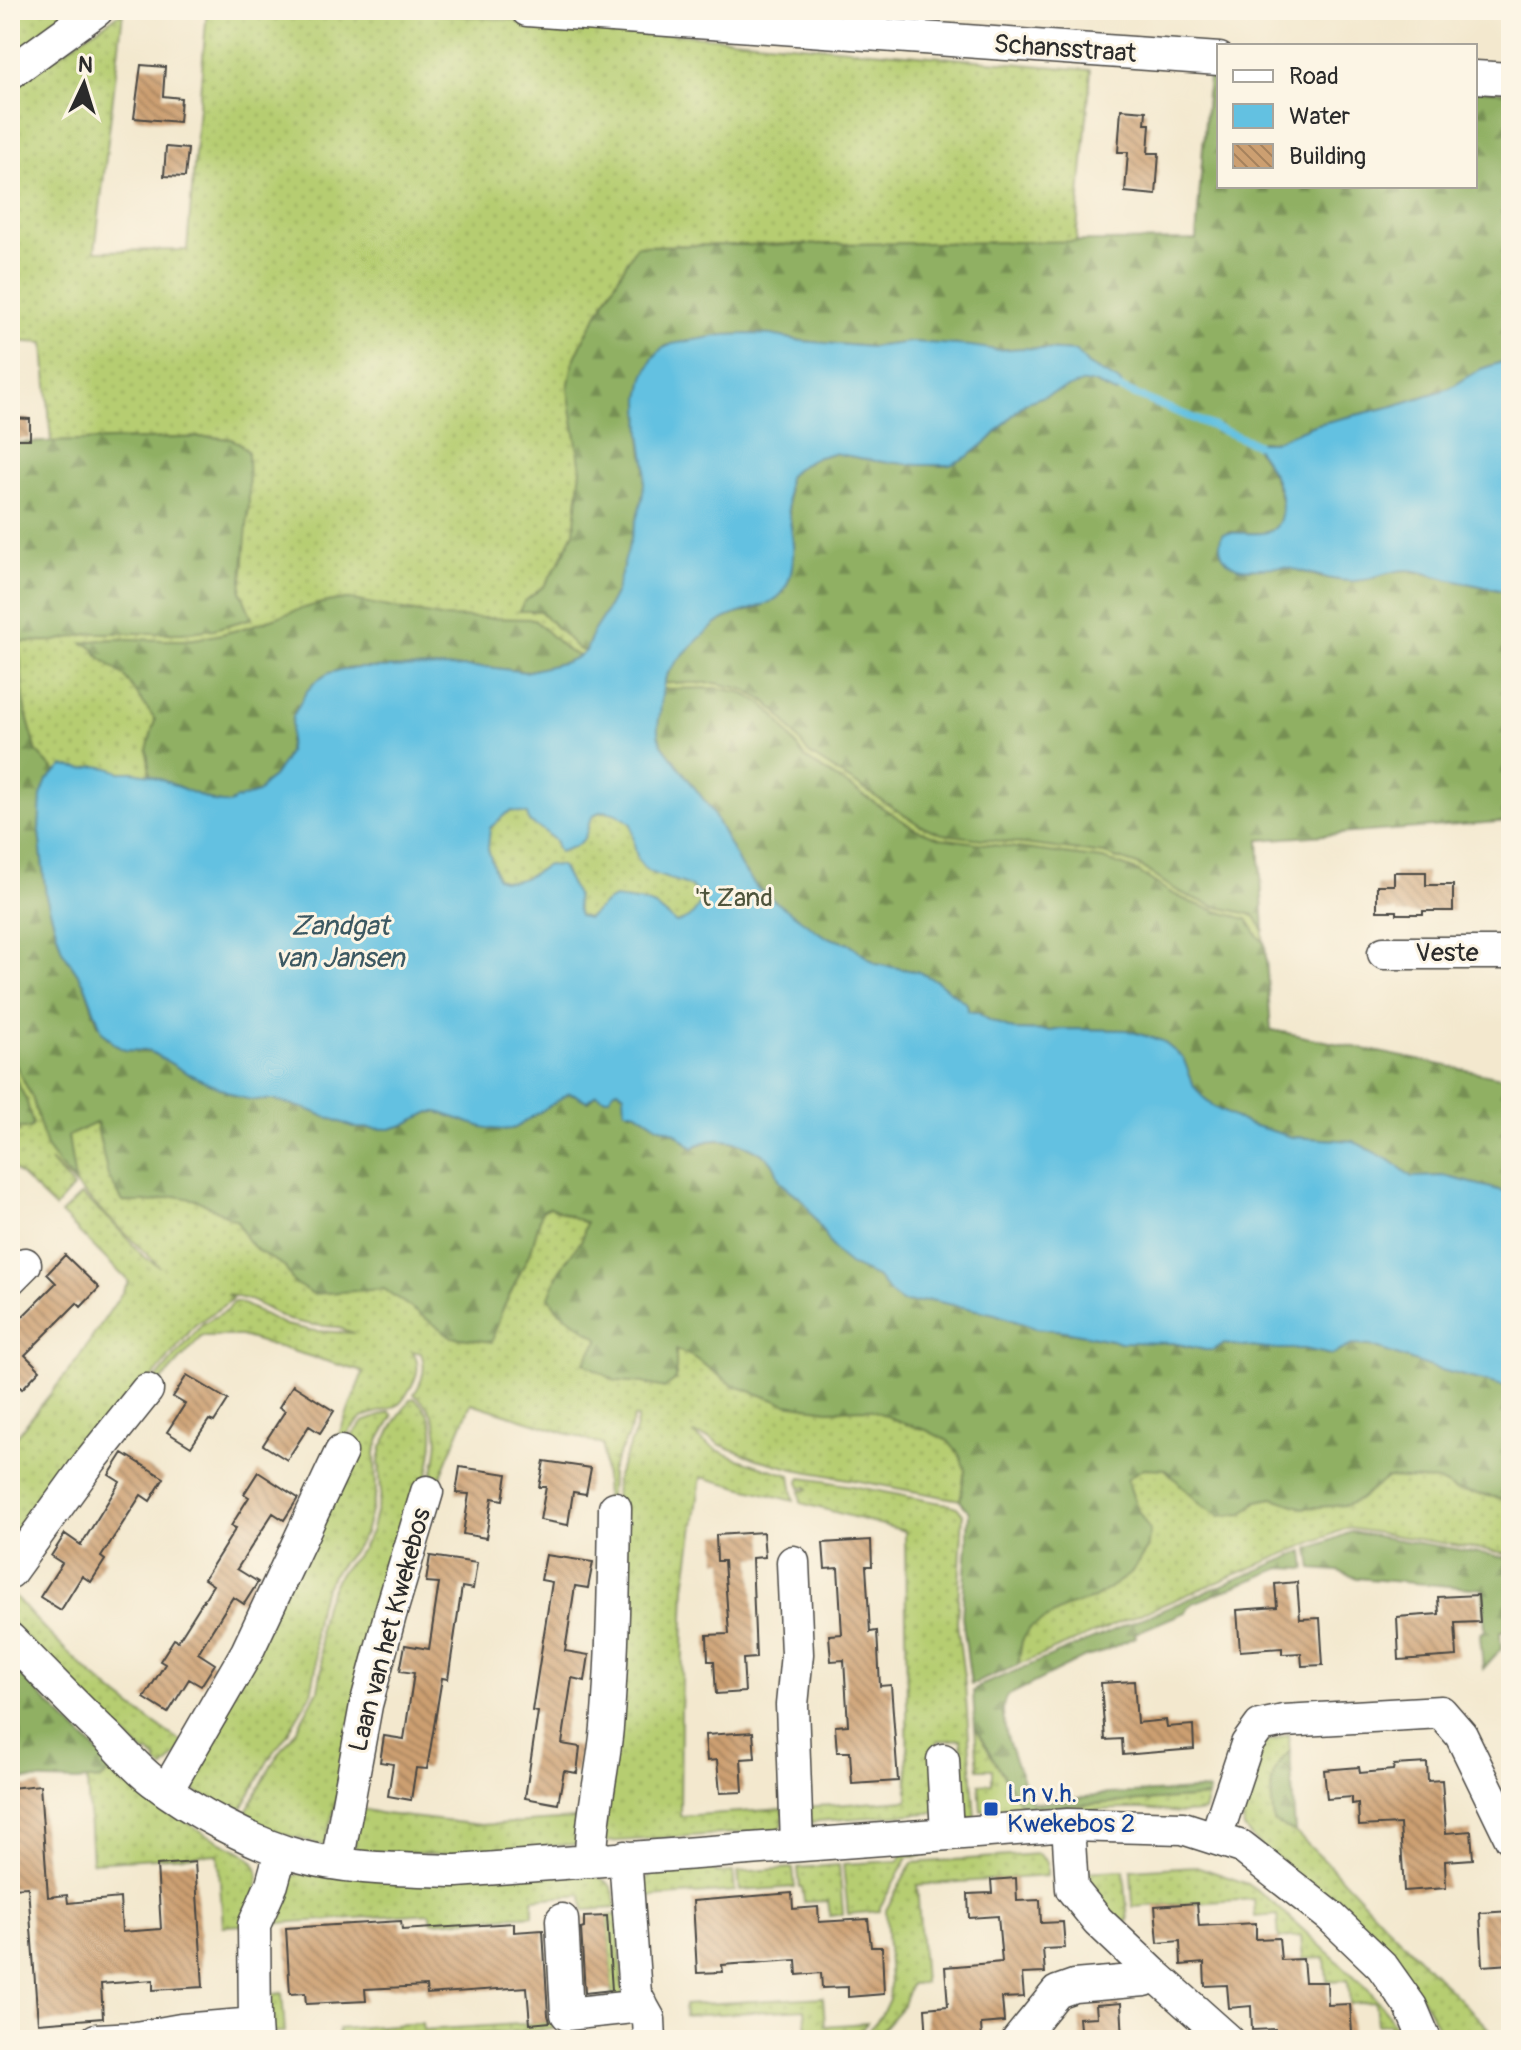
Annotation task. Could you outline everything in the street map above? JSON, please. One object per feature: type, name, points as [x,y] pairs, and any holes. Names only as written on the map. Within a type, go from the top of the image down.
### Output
[{"type":"street","points":[[10,73],[97,10]]},
{"type":"street","name":"Schansstraat","points":[[527,10],[1217,59]]},
{"type":"street","points":[[1477,77],[1511,79]]},
{"type":"street","name":"Veste","points":[[1384,953],[1511,953]]},
{"type":"street","points":[[10,1572],[82,1471],[147,1390]]},
{"type":"street","points":[[167,1790],[247,1652],[341,1452]]},
{"type":"street","name":"Laan van het Kwekebos","points":[[337,1863],[366,1705],[427,1492]]},
{"type":"street","points":[[591,1860],[591,1838],[607,1731],[615,1508]]},
{"type":"street","points":[[793,1562],[797,1654],[792,1705],[797,1844]]},
{"type":"street","points":[[10,1639],[152,1780],[215,1821],[281,1851],[337,1863],[457,1871],[1068,1825],[1183,1828],[1216,1837],[1242,1847],[1341,1926],[1382,1966],[1411,2007],[1425,2040]]},
{"type":"street","points":[[1216,1837],[1247,1744],[1260,1726],[1284,1721],[1441,1712],[1461,1735],[1511,1838]]},
{"type":"street","points":[[943,1760],[947,1833]]},
{"type":"street","points":[[1068,1825],[1072,1889],[1098,1921],[1228,2040]]},
{"type":"street","points":[[96,2040],[136,2038],[181,2030],[255,2032],[254,1925],[272,1884],[281,1851]]},
{"type":"street","points":[[625,1857],[635,1994],[649,2019],[650,2040]]},
{"type":"street","points":[[562,1920],[567,2014],[642,2006]]},
{"type":"street","points":[[1018,2040],[1057,1992],[1065,1988],[1145,1980],[1154,1974]]},
{"type":"green space","points":[[10,10],[82,10],[10,63]]},
{"type":"green space","name":"'t Zand","points":[[207,10],[395,10],[1091,70],[1076,242],[637,246],[633,252],[1196,241],[1207,92],[1217,93],[1217,188],[1477,188],[1477,182],[1511,107],[1511,814],[1258,840],[1268,1029],[1511,1081],[1511,1554],[1347,1528],[1018,1665],[972,1512],[960,1500],[794,1469],[757,1459],[693,1434],[726,1454],[790,1475],[794,1501],[701,1477],[685,1587],[680,1816],[783,1809],[783,1824],[779,1830],[605,1842],[616,1478],[638,1418],[634,1417],[611,1470],[610,1498],[606,1498],[603,1445],[471,1403],[436,1488],[429,1487],[438,1437],[432,1415],[414,1394],[423,1374],[421,1353],[412,1351],[417,1361],[417,1372],[402,1402],[360,1420],[341,1446],[336,1443],[363,1372],[241,1336],[202,1336],[156,1387],[152,1384],[202,1324],[227,1310],[234,1302],[285,1325],[315,1331],[354,1333],[336,1327],[288,1320],[252,1301],[227,1294],[232,1298],[230,1301],[195,1325],[10,1561],[10,1444],[76,1362],[129,1282],[61,1214],[81,1195],[110,1220],[144,1257],[160,1267],[50,1161],[73,1188],[55,1208],[10,1165],[10,1133],[20,1132],[10,1123],[10,451],[231,439],[51,442],[44,343],[10,341],[10,91],[123,12],[95,251],[187,250]]},
{"type":"green space","points":[[1209,74],[1217,75],[1217,188],[1477,188],[1477,90],[1511,92],[1511,359],[1481,369],[1450,388],[1394,406],[1314,425],[1273,442],[1261,441],[1257,451],[1280,493],[1281,518],[1277,527],[1267,532],[1229,532],[1223,556],[1234,565],[1248,569],[1287,567],[1323,578],[1351,581],[1410,570],[1511,593],[1511,821],[1259,840],[1264,931],[1254,915],[1213,906],[1172,888],[1140,866],[1104,854],[942,834],[920,825],[809,754],[780,715],[764,700],[742,689],[716,683],[664,683],[681,657],[716,624],[755,609],[785,589],[794,546],[787,481],[795,469],[833,453],[876,461],[943,466],[969,456],[1024,403],[1081,383],[1094,383],[1116,393],[1122,387],[1120,382],[1088,365],[1076,351],[997,350],[912,342],[871,347],[751,334],[723,335],[666,346],[653,358],[642,387],[641,435],[646,476],[629,550],[616,592],[586,651],[578,649],[540,611],[519,611],[524,602],[544,586],[574,532],[581,469],[568,389],[573,362],[636,246],[1196,240]]},
{"type":"green space","points":[[231,439],[248,452],[249,504],[241,592],[252,618],[214,629],[182,633],[93,633],[55,641],[10,642],[10,443]]},
{"type":"green space","points":[[347,599],[441,617],[533,619],[569,652],[580,656],[525,672],[488,667],[358,668],[326,675],[322,677],[289,740],[288,752],[273,777],[258,794],[230,804],[215,802],[150,775],[147,750],[155,720],[125,677],[97,655],[93,647],[83,643],[107,639],[200,638],[228,633],[313,605]]},
{"type":"green space","points":[[10,649],[19,649],[25,709],[37,752],[56,772],[47,780],[39,831],[46,896],[62,950],[84,983],[98,1024],[115,1045],[125,1050],[148,1051],[233,1095],[275,1100],[356,1128],[390,1129],[430,1112],[438,1112],[486,1127],[515,1128],[569,1093],[589,1101],[597,1094],[604,1098],[615,1089],[620,1090],[629,1112],[637,1112],[674,1132],[693,1148],[702,1143],[722,1140],[762,1154],[772,1162],[781,1182],[805,1203],[834,1250],[878,1278],[890,1293],[914,1303],[930,1300],[995,1314],[1035,1328],[1121,1342],[1165,1342],[1205,1350],[1213,1350],[1223,1344],[1304,1349],[1328,1355],[1352,1344],[1370,1346],[1437,1369],[1511,1388],[1511,1500],[1455,1490],[1438,1481],[1387,1478],[1359,1500],[1347,1505],[1303,1508],[1273,1498],[1257,1501],[1243,1514],[1219,1516],[1200,1504],[1165,1469],[1144,1468],[1127,1479],[1138,1511],[1150,1531],[1147,1549],[1130,1574],[1093,1599],[1069,1606],[1030,1628],[1022,1641],[1018,1665],[971,1685],[962,1616],[969,1514],[960,1501],[965,1470],[960,1456],[948,1441],[870,1409],[828,1410],[786,1404],[733,1385],[690,1355],[676,1350],[676,1379],[664,1388],[616,1381],[584,1363],[599,1339],[558,1310],[549,1297],[559,1271],[582,1239],[586,1223],[550,1207],[542,1211],[532,1248],[501,1313],[492,1342],[452,1337],[384,1289],[313,1294],[294,1283],[284,1266],[258,1251],[247,1240],[237,1221],[197,1200],[175,1196],[152,1202],[123,1202],[108,1176],[96,1123],[68,1136],[75,1182],[46,1147],[32,1097],[10,1054]]},
{"type":"green space","points":[[715,688],[740,692],[762,703],[776,717],[805,758],[916,829],[940,838],[1103,859],[1137,871],[1190,902],[1247,919],[1265,944],[1271,1030],[1511,1079],[1511,1193],[1444,1176],[1412,1177],[1391,1161],[1353,1141],[1292,1137],[1248,1124],[1204,1099],[1194,1086],[1183,1058],[1162,1041],[1126,1030],[1013,1030],[968,1011],[967,1004],[937,981],[919,972],[876,964],[849,944],[824,936],[758,889],[741,867],[710,808],[661,743],[657,723],[662,689]]},
{"type":"green space","points":[[10,1069],[26,1099],[33,1125],[30,1128],[10,1128]]},
{"type":"green space","points":[[414,1398],[428,1414],[433,1430],[429,1469],[324,1846],[269,1830],[243,1818],[273,1762],[297,1729],[318,1690],[322,1668],[319,1630],[324,1604],[339,1574],[361,1550],[371,1532],[381,1493],[379,1461],[382,1447],[398,1417]]},
{"type":"green space","points":[[390,1412],[393,1416],[375,1452],[376,1493],[365,1533],[332,1575],[319,1602],[314,1630],[316,1668],[311,1694],[269,1759],[238,1816],[185,1785],[349,1440],[363,1422]]},
{"type":"green space","points":[[801,1478],[948,1504],[957,1507],[963,1514],[957,1623],[975,1818],[953,1819],[950,1758],[962,1757],[961,1739],[937,1741],[941,1812],[806,1824],[802,1807],[908,1800],[905,1531],[801,1503],[800,1491],[808,1489],[800,1487]]},
{"type":"green space","points":[[1351,1532],[1511,1558],[1511,1630],[1500,1631],[1501,1649],[1483,1669],[1480,1635],[1485,1629],[1483,1589],[1357,1578],[1338,1571],[1312,1569],[1309,1549]]},
{"type":"green space","points":[[1304,1551],[1306,1569],[1281,1568],[1193,1603],[1185,1612],[1135,1633],[1136,1637],[1085,1657],[1007,1696],[1003,1705],[1010,1748],[1032,1802],[1109,1794],[1198,1790],[1209,1791],[1208,1797],[1023,1808],[975,1728],[973,1691]]},
{"type":"green space","points":[[10,1591],[92,1675],[138,1712],[187,1745],[163,1769],[156,1763],[158,1760],[148,1752],[146,1754],[119,1730],[10,1622]]},
{"type":"green space","points":[[10,1665],[114,1768],[101,1779],[19,1779],[20,1721],[10,1710]]},
{"type":"green space","points":[[975,1728],[1023,1808],[981,1811],[979,1784],[992,1783],[992,1769],[978,1769]]},
{"type":"green space","points":[[1288,1734],[1290,1751],[1273,1776],[1275,1823],[1295,1832],[1500,2040],[1446,2040],[1422,1999],[1244,1828],[1241,1812],[1253,1764],[1265,1743]]},
{"type":"green space","points":[[1290,1751],[1295,1832],[1274,1823],[1271,1793],[1273,1776]]},
{"type":"green space","points":[[114,1768],[179,1817],[252,1861],[258,1872],[258,1884],[244,1925],[223,1926],[218,1854],[92,1862],[87,1780],[101,1779]]},
{"type":"green space","points":[[1208,1797],[1204,1811],[1188,1813],[1127,1809],[1024,1815],[1023,1808]]},
{"type":"green space","points":[[353,1807],[384,1814],[481,1825],[587,1818],[579,1844],[442,1854],[354,1851]]},
{"type":"green space","points":[[922,1851],[922,1856],[908,1857],[880,1911],[848,1914],[843,1864],[898,1861],[904,1852]]},
{"type":"green space","points":[[1038,1854],[1047,1862],[1047,1876],[917,1885],[924,1983],[911,1984],[902,2007],[873,2040],[860,2040],[881,2016],[889,1999],[886,1910],[912,1863]]},
{"type":"green space","points":[[839,1865],[843,1914],[830,1916],[828,1901],[804,1902],[798,1868]]},
{"type":"green space","points":[[708,1866],[718,1873],[733,1872],[735,1891],[637,1898],[642,1884],[654,1871]]},
{"type":"green space","points":[[1196,1866],[1248,1884],[1277,1906],[1367,1988],[1388,2014],[1402,2040],[1394,2040],[1389,2024],[1377,2025],[1375,2002],[1350,2004],[1348,1980],[1327,1981],[1325,1958],[1303,1959],[1301,1936],[1279,1938],[1277,1915],[1255,1917],[1254,1899],[1133,1907],[1131,1870]]},
{"type":"green space","points":[[793,1868],[795,1887],[740,1891],[738,1872]]},
{"type":"green space","points":[[1124,1870],[1128,1921],[1111,1922],[1080,1872]]},
{"type":"green space","points":[[303,1873],[592,1875],[611,1886],[617,1908],[584,1910],[582,1895],[533,1899],[533,1915],[432,1922],[430,1913],[266,1924],[289,1877]]},
{"type":"green space","points":[[618,1914],[623,1999],[612,1996],[607,1916]]},
{"type":"green space","points":[[282,1993],[285,2032],[271,2032],[268,1995]]},
{"type":"green space","points":[[823,1997],[825,2026],[867,2023],[854,2039],[808,2040],[805,2009],[685,2016],[684,2005]]},
{"type":"green space","points":[[553,2022],[553,2029],[386,2040],[339,2040],[338,2029],[422,2023],[423,2030]]},
{"type":"water","name":"Zandgat van Jansen","points":[[723,335],[771,335],[871,347],[912,342],[997,350],[1076,351],[1088,365],[1120,382],[1123,387],[1116,393],[1094,383],[1081,383],[1024,403],[990,439],[969,456],[950,465],[876,461],[833,453],[815,458],[795,469],[788,477],[793,559],[786,587],[775,600],[722,620],[700,638],[670,671],[662,690],[658,725],[661,743],[710,808],[741,867],[758,889],[824,936],[849,944],[876,964],[919,972],[937,981],[967,1004],[968,1011],[989,1020],[1013,1030],[1126,1030],[1162,1041],[1183,1058],[1194,1086],[1204,1099],[1248,1124],[1292,1137],[1353,1141],[1391,1161],[1412,1177],[1444,1176],[1511,1193],[1511,1388],[1437,1369],[1370,1346],[1352,1345],[1332,1355],[1304,1349],[1223,1344],[1213,1350],[1205,1350],[1173,1343],[1121,1342],[1035,1328],[995,1314],[930,1300],[902,1302],[878,1278],[850,1265],[839,1256],[805,1203],[781,1182],[772,1162],[762,1154],[743,1144],[722,1140],[712,1140],[693,1148],[674,1132],[637,1112],[625,1110],[624,1094],[618,1089],[609,1098],[597,1094],[587,1101],[569,1093],[515,1128],[506,1130],[486,1128],[438,1112],[430,1112],[390,1129],[356,1128],[275,1100],[239,1097],[155,1054],[125,1050],[115,1045],[102,1031],[84,983],[62,950],[46,896],[39,831],[41,796],[47,780],[63,766],[84,769],[96,766],[150,775],[215,802],[230,804],[258,793],[273,777],[288,752],[293,716],[306,692],[329,673],[358,668],[488,667],[525,672],[580,656],[586,651],[616,592],[642,499],[646,467],[640,399],[644,377],[661,349],[672,344]],"holes":[[[512,811],[527,814],[529,822],[556,842],[559,852],[582,841],[589,823],[598,813],[609,812],[621,817],[631,824],[639,861],[653,873],[697,892],[701,900],[697,909],[676,923],[655,906],[615,898],[588,918],[579,916],[576,895],[561,866],[547,865],[517,880],[497,878],[488,849],[490,828]]]},
{"type":"water","points":[[1511,359],[1511,593],[1414,571],[1395,571],[1345,581],[1280,567],[1237,567],[1224,557],[1220,546],[1222,534],[1269,531],[1280,519],[1280,490],[1256,448],[1257,442],[1273,442],[1314,425],[1394,406],[1450,388],[1481,369]]},
{"type":"building","points":[[141,65],[165,67],[163,96],[181,98],[179,122],[134,118]]},
{"type":"building","points":[[1121,109],[1146,111],[1145,124],[1150,124],[1148,153],[1159,153],[1156,195],[1125,192],[1128,152],[1118,152]]},
{"type":"building","points":[[166,147],[188,149],[185,177],[164,176]]},
{"type":"building","points":[[10,418],[30,419],[30,439],[10,439]]},
{"type":"building","points":[[1394,872],[1426,872],[1426,885],[1453,885],[1453,911],[1397,914],[1397,911],[1377,911],[1377,885],[1394,885]]},
{"type":"building","points":[[65,1255],[99,1288],[81,1307],[77,1303],[25,1355],[40,1370],[22,1389],[10,1377],[10,1329],[56,1283],[47,1274]]},
{"type":"building","points":[[187,1375],[228,1400],[214,1422],[209,1420],[191,1447],[167,1432],[185,1404],[173,1397]]},
{"type":"building","points":[[293,1385],[334,1411],[320,1433],[309,1426],[287,1460],[263,1445],[285,1411],[279,1407]]},
{"type":"building","points":[[123,1453],[164,1478],[150,1501],[141,1495],[101,1557],[105,1560],[91,1582],[82,1576],[61,1610],[40,1597],[62,1563],[51,1556],[65,1534],[81,1545],[120,1482],[109,1475]]},
{"type":"building","points":[[544,1461],[591,1468],[586,1494],[573,1492],[568,1525],[540,1520],[546,1487],[539,1487]]},
{"type":"building","points":[[460,1467],[507,1474],[503,1500],[492,1498],[486,1538],[463,1534],[469,1494],[456,1493]]},
{"type":"building","points":[[258,1472],[298,1498],[284,1520],[273,1513],[237,1569],[258,1582],[244,1604],[233,1597],[198,1653],[215,1664],[201,1686],[189,1679],[168,1713],[144,1698],[165,1664],[160,1661],[174,1639],[178,1641],[213,1585],[204,1579],[236,1528],[231,1526],[249,1497],[244,1494]]},
{"type":"building","points":[[763,1532],[765,1557],[752,1558],[756,1658],[743,1659],[745,1692],[716,1694],[714,1661],[708,1661],[707,1635],[729,1634],[724,1561],[717,1561],[716,1535]]},
{"type":"building","points":[[871,1540],[872,1566],[866,1566],[870,1632],[877,1631],[880,1686],[891,1685],[898,1781],[852,1784],[850,1752],[837,1752],[835,1726],[848,1725],[844,1660],[831,1661],[829,1635],[842,1634],[838,1568],[825,1569],[823,1543]]},
{"type":"building","points":[[546,1555],[593,1562],[588,1588],[575,1586],[565,1651],[589,1655],[585,1681],[572,1678],[562,1744],[580,1747],[577,1773],[564,1771],[558,1804],[525,1798],[538,1712],[532,1711],[552,1582],[541,1580]]},
{"type":"building","points":[[430,1556],[477,1563],[473,1589],[462,1587],[448,1679],[442,1678],[427,1769],[416,1768],[411,1800],[388,1796],[393,1764],[380,1762],[384,1736],[404,1739],[414,1673],[400,1671],[405,1645],[429,1649],[439,1583],[426,1582]]},
{"type":"building","points":[[1297,1582],[1300,1619],[1320,1618],[1323,1665],[1302,1666],[1301,1653],[1282,1654],[1282,1648],[1240,1651],[1237,1610],[1277,1607],[1275,1584]]},
{"type":"building","points":[[1478,1595],[1480,1622],[1455,1623],[1457,1656],[1399,1660],[1397,1617],[1439,1614],[1438,1597]]},
{"type":"building","points":[[1134,1681],[1137,1723],[1166,1720],[1167,1727],[1193,1725],[1194,1749],[1123,1755],[1122,1739],[1105,1740],[1101,1683]]},
{"type":"building","points":[[753,1732],[755,1758],[741,1759],[743,1792],[720,1793],[717,1760],[707,1761],[705,1735]]},
{"type":"building","points":[[1427,1763],[1428,1781],[1442,1780],[1446,1833],[1471,1831],[1473,1859],[1445,1861],[1446,1888],[1404,1891],[1400,1824],[1359,1826],[1358,1803],[1352,1804],[1352,1797],[1327,1799],[1324,1770],[1359,1767],[1360,1773],[1393,1770],[1394,1765]]},
{"type":"building","points":[[40,1785],[48,1897],[67,1895],[68,1903],[120,1898],[122,1932],[161,1929],[157,1865],[195,1862],[203,1987],[153,1990],[153,1980],[101,1984],[103,2018],[38,2023],[28,1887],[10,1888],[10,1788]]},
{"type":"building","points":[[1016,1878],[1017,1901],[1040,1900],[1041,1923],[1063,1922],[1065,1948],[1043,1949],[1045,1973],[1022,1974],[1024,1997],[1002,1998],[1004,2022],[981,2024],[982,2040],[927,2040],[925,2008],[948,2006],[945,1967],[1002,1962],[998,1916],[969,1918],[968,1894],[992,1893],[991,1880]]},
{"type":"building","points":[[792,1893],[793,1909],[818,1907],[819,1922],[868,1919],[871,1947],[882,1947],[884,1994],[848,1997],[848,1987],[822,1988],[821,1973],[797,1975],[796,1960],[722,1965],[723,1972],[697,1973],[693,1901]]},
{"type":"building","points":[[1197,1903],[1199,1926],[1256,1923],[1256,1939],[1279,1938],[1281,1960],[1303,1959],[1305,1982],[1327,1982],[1328,2005],[1350,2004],[1352,2033],[1339,2034],[1340,2040],[1275,2040],[1275,2029],[1252,2030],[1251,2006],[1229,2008],[1227,1985],[1205,1986],[1204,1963],[1181,1965],[1180,1941],[1158,1943],[1155,1906]]},
{"type":"building","points":[[1511,1911],[1511,1964],[1483,1966],[1480,1913]]},
{"type":"building","points":[[607,1916],[612,1990],[585,1993],[581,1929],[584,1928],[584,1917]]},
{"type":"building","points":[[401,1921],[402,1930],[514,1923],[514,1932],[543,1930],[550,2022],[530,2024],[527,1987],[427,1994],[426,1986],[365,1989],[366,2001],[306,2004],[305,1993],[290,1994],[286,1928]]},
{"type":"building","points":[[1121,2003],[1123,2040],[1081,2040],[1079,2018],[1097,2017],[1096,2005]]},
{"type":"waterway","points":[[1121,389],[1256,444]]},
{"type":"place","name":"Ln v.h. Kwekebos 2","points":[[991,1809]]}]
